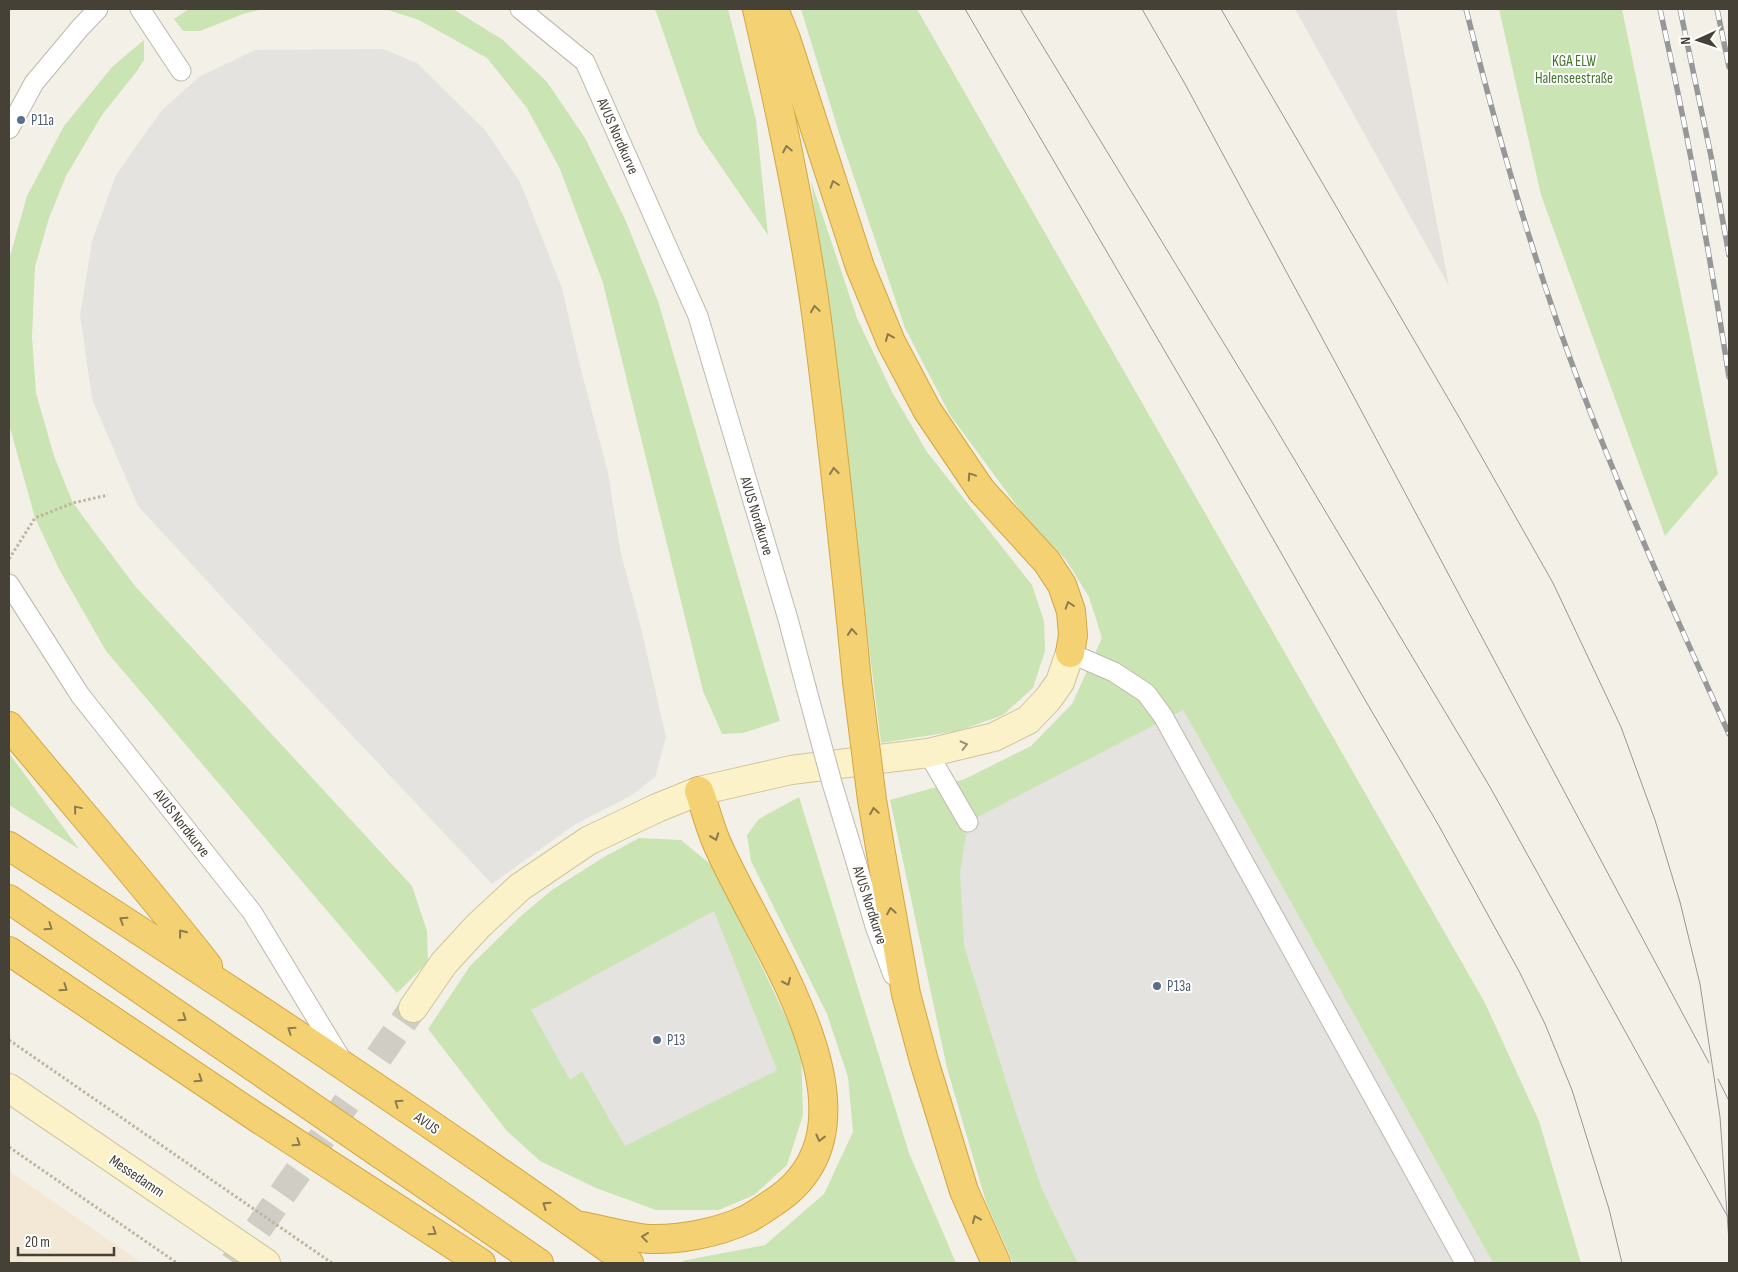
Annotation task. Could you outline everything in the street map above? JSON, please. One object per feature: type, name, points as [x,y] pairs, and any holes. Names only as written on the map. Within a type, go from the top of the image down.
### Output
[{"type":"highway","points":[[757,9],[793,180],[816,312],[846,568],[857,681],[868,860],[924,1061],[964,1191],[996,1263]]},
{"type":"highway","points":[[774,9],[789,48],[860,267],[891,342],[927,410],[981,490],[1047,562],[1062,585],[1071,611],[1073,635],[1070,652]]},
{"type":"highway","points":[[9,726],[156,899],[223,985]]},
{"type":"highway","points":[[574,1224],[648,1239],[694,1237],[745,1220],[779,1200],[805,1174],[821,1138],[823,1089],[811,1038],[786,978],[716,841],[700,791]]},
{"type":"highway","name":"AVUS","points":[[9,846],[223,985],[629,1263]]},
{"type":"highway","points":[[9,900],[539,1263]]},
{"type":"highway","points":[[9,951],[264,1122],[481,1263]]},
{"type":"main road","points":[[413,1008],[444,963],[478,926],[520,888],[588,840],[656,808],[700,791],[791,770],[899,758],[994,737],[1028,720],[1048,699],[1060,682],[1070,652]]},
{"type":"main road","name":"Messedamm","points":[[9,1088],[266,1263]]},
{"type":"lane","points":[[9,129],[34,83],[98,9]]},
{"type":"lane","points":[[140,9],[181,71]]},
{"type":"lane","name":"AVUS Nordkurve","points":[[520,9],[585,62],[698,316],[788,619],[832,783],[868,860]]},
{"type":"lane","name":"AVUS Nordkurve","points":[[9,584],[80,695],[252,912],[346,1068]]},
{"type":"lane","points":[[1070,652],[1114,672],[1146,693],[1163,716],[1465,1263]]},
{"type":"lane","points":[[928,753],[968,822]]},
{"type":"path","points":[[9,560],[35,518],[73,503],[108,495]]},
{"type":"path","points":[[9,1040],[332,1263]]},
{"type":"path","points":[[9,1148],[177,1263]]},
{"type":"shaded area","points":[[1295,9],[1396,9],[1449,286]]},
{"type":"shaded area","points":[[383,49],[417,63],[485,130],[520,182],[562,288],[608,473],[621,554],[641,628],[666,737],[655,777],[632,795],[574,825],[492,884],[138,506],[92,399],[80,315],[92,241],[116,175],[161,111],[199,77],[255,50]]},
{"type":"shaded area","name":"P13a","points":[[1183,710],[1493,1263],[1078,1263],[1043,1191],[1016,1112],[964,945],[960,872],[968,822]]},
{"type":"shaded area","name":"P13","points":[[714,911],[777,1070],[625,1146],[582,1071],[570,1080],[531,1010]]},
{"type":"shaded area","points":[[9,1171],[142,1263],[9,1263]]},
{"type":"green space","points":[[189,9],[263,9],[243,14],[200,31],[183,31],[174,19]]},
{"type":"green space","points":[[385,9],[453,9],[503,40],[547,82],[585,138],[625,219],[658,301],[780,721],[743,733],[722,734],[703,691],[603,283],[560,169],[527,108],[487,58],[419,20]]},
{"type":"green space","points":[[654,9],[728,9],[756,120],[768,235],[698,133]]},
{"type":"green space","points":[[801,9],[917,9],[1485,1003],[1539,1121],[1581,1263],[1493,1263],[1183,710],[964,945],[1016,1112],[1043,1191],[1078,1263],[1013,1263],[986,1202],[947,1068],[890,800],[965,779],[1031,746],[1072,704],[1102,638],[1089,597],[1066,560],[1023,514],[950,415],[905,328],[840,136]]},
{"type":"green space","name":"KGA ELW Halenseestraße","points":[[1499,9],[1622,9],[1718,474],[1665,536],[1541,195]]},
{"type":"green space","points":[[144,40],[144,60],[102,115],[66,176],[49,218],[35,267],[32,337],[36,393],[54,456],[73,503],[135,586],[412,886],[427,931],[428,962],[397,993],[106,651],[59,569],[35,518],[9,424],[9,260],[27,196],[64,126],[112,67]]},
{"type":"green space","points":[[811,181],[857,318],[892,392],[927,452],[1032,585],[1044,621],[1045,651],[1033,688],[1003,715],[958,731],[881,743]]},
{"type":"green space","points":[[9,753],[79,849],[9,805]]},
{"type":"green space","points":[[799,797],[909,1153],[956,1263],[685,1263],[682,1261],[765,1245],[824,1194],[853,1132],[848,1077],[827,1014],[751,861],[747,835],[759,819]]},
{"type":"green space","points":[[639,838],[681,840],[715,868],[801,1049],[803,1115],[787,1165],[754,1195],[719,1210],[656,1210],[596,1188],[540,1161],[506,1130],[428,1029],[470,966],[522,915],[552,890],[604,857]],"holes":[[[777,1070],[625,1145],[582,1071]]]},
{"type":"tunnel","points":[[234,1263],[413,1008]]},
{"type":"tram line","points":[[965,9],[1439,826],[1520,973],[1545,1024],[1572,1090],[1609,1209],[1622,1263]]},
{"type":"tram line","points":[[1020,9],[1275,427],[1490,787],[1729,1219]]},
{"type":"tram line","points":[[1142,9],[1185,84],[1347,384],[1709,1063]]},
{"type":"tram line","points":[[1221,9],[1463,424],[1553,583],[1621,727],[1655,820],[1680,902],[1700,984],[1720,1117],[1729,1241]]},
{"type":"tram line","points":[[1718,1079],[1729,1101]]},
{"type":"railway","points":[[1466,9],[1491,105],[1532,247],[1581,388],[1671,606],[1729,734]]},
{"type":"railway","points":[[1660,9],[1698,192],[1729,377]]},
{"type":"railway","points":[[1680,9],[1711,156],[1729,255]]},
{"type":"railway","points":[[1717,9],[1729,67]]},
{"type":"place","name":"P11a","points":[[21,120]]},
{"type":"place","name":"P13a","points":[[1157,986]]},
{"type":"place","name":"P13","points":[[657,1040]]}]
